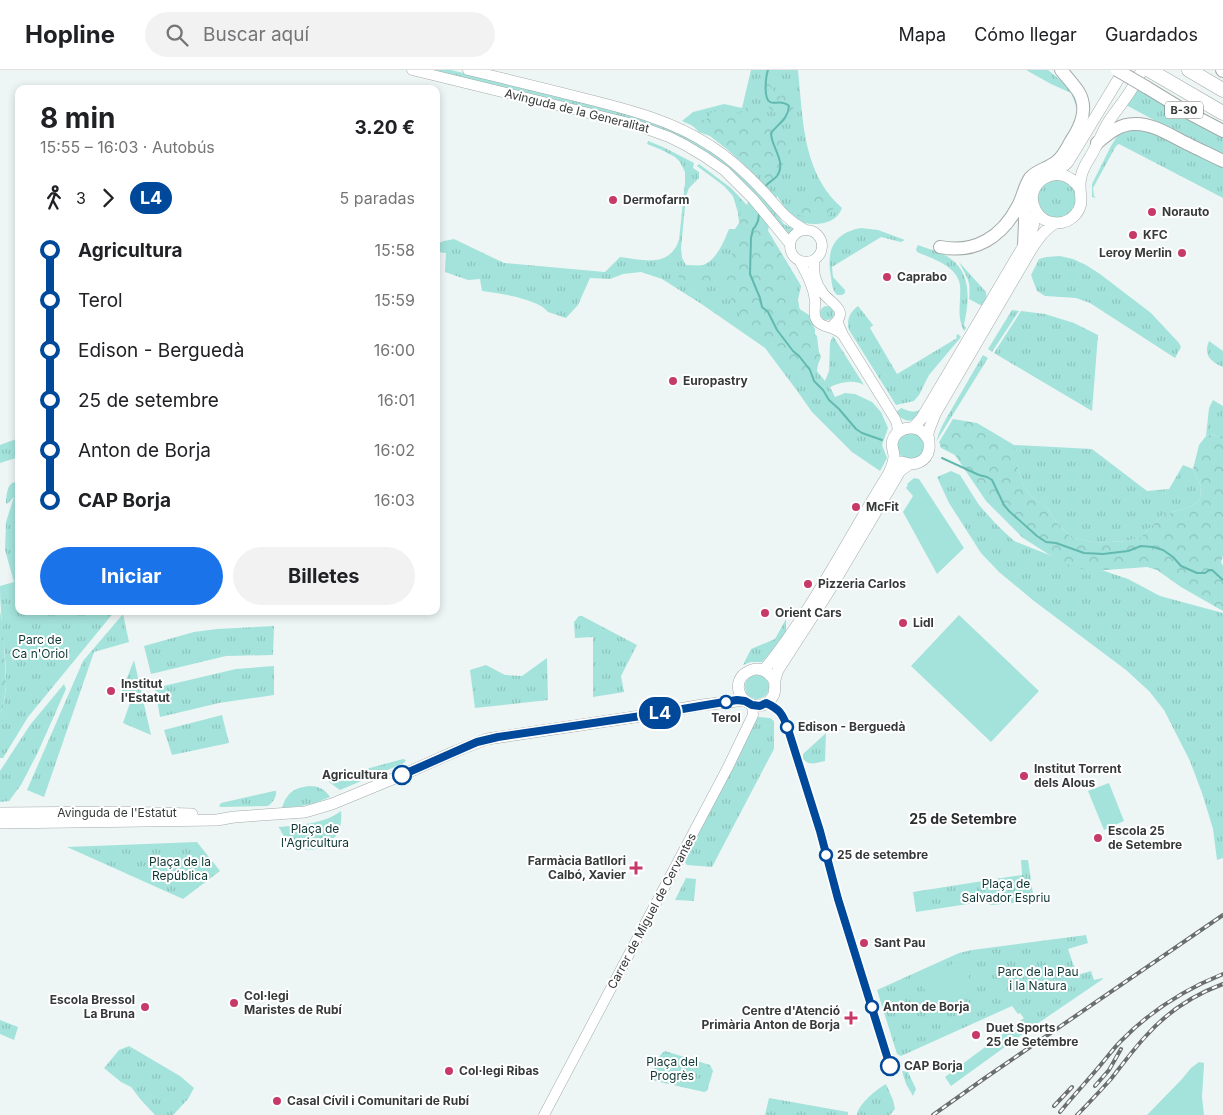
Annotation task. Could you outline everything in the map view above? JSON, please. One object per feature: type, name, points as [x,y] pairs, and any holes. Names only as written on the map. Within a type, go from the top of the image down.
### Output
[{"type":"highway","points":[[1063,70],[1073,74],[1084,86],[1090,97],[1092,109],[1090,120],[1083,136]]},
{"type":"highway","points":[[940,247],[965,249],[985,242],[1007,222],[1018,206],[1026,185],[1034,174],[1054,164],[1062,157],[1080,124],[1084,106],[1078,91],[1063,70]]},
{"type":"highway","name":"B-30","points":[[1117,70],[1223,131]]},
{"type":"highway","points":[[1189,70],[1223,90]]},
{"type":"highway","points":[[1149,71],[1223,113]]},
{"type":"highway","points":[[1097,143],[1121,127],[1143,124],[1158,129],[1223,161]]},
{"type":"highway","points":[[1024,194],[1024,246]]},
{"type":"main road","points":[[1124,70],[1068,162],[1055,174],[1044,178],[1034,189],[1033,204],[1036,212],[1048,221],[1062,223],[1074,217],[1078,212],[1082,197],[1080,189],[1081,175],[1097,143],[1108,122],[1149,71]]},
{"type":"main road","points":[[1055,174],[1071,178],[1080,189]]},
{"type":"main road","points":[[911,428],[921,419],[1024,246],[1033,227],[1036,212]]},
{"type":"main road","points":[[894,454],[900,462],[908,465],[917,464],[926,457],[929,448],[929,430],[935,414],[1020,269],[1042,234],[1055,223]]},
{"type":"main road","points":[[764,670],[785,645],[888,475],[894,454],[892,444],[895,436],[904,428],[911,428],[920,430],[928,439]]},
{"type":"main road","points":[[774,682],[778,670],[829,592],[897,476],[908,465]]},
{"type":"main road","points":[[754,669],[764,670],[771,676],[774,682],[775,692],[772,698],[760,706],[748,703],[740,694],[739,684],[748,671],[754,669]]},
{"type":"main road","name":"Avinguda de l'Estatut","points":[[702,705],[732,691],[739,684]]},
{"type":"main road","name":"Avinguda de l'Estatut","points":[[0,823],[205,821],[298,813],[332,804],[487,739],[737,700],[748,703]]},
{"type":"main road","name":"Avinguda de l'Estatut","points":[[0,813],[161,812],[214,814],[234,817]]},
{"type":"street","name":"Avinguda de la Generalitat","points":[[412,70],[633,124],[669,137],[725,171],[745,191],[790,244]]},
{"type":"street","name":"Avinguda de la Generalitat","points":[[468,70],[637,112],[673,126],[710,145],[731,160],[787,219],[804,230]]},
{"type":"street","points":[[799,260],[807,262],[815,259],[820,254],[822,242],[817,233],[813,231],[800,231],[793,236],[790,244],[792,253],[799,260],[812,286],[816,320],[823,326],[833,324],[840,313],[837,306],[822,292],[816,280],[814,272],[815,259]]},
{"type":"street","points":[[833,324],[843,335],[897,424],[898,433]]},
{"type":"street","points":[[894,419],[911,428]]},
{"type":"street","name":"Carrer de Miguel de Cervantes","points":[[544,1115],[728,767],[753,715],[748,703]]},
{"type":"green space","points":[[429,70],[451,70],[630,114],[681,133],[711,151],[753,186],[757,172],[737,151],[700,129],[682,121],[693,112],[724,104],[742,108],[751,70],[798,70],[802,114],[810,157],[824,187],[842,208],[836,217],[821,224],[800,223],[786,210],[777,196],[773,210],[784,224],[794,229],[789,235],[771,216],[768,231],[801,286],[798,300],[802,322],[817,336],[819,353],[817,371],[825,381],[829,371],[830,343],[833,336],[864,385],[851,382],[834,385],[830,387],[835,397],[845,393],[855,394],[872,402],[881,412],[888,428],[882,445],[887,458],[880,471],[852,452],[812,412],[765,348],[662,279],[641,272],[623,274],[610,279],[590,278],[578,305],[566,318],[548,312],[543,307],[527,300],[482,291],[480,279],[468,280],[445,272],[446,253],[440,252],[440,242],[454,239],[504,263],[605,272],[620,257],[655,260],[669,255],[675,249],[679,240],[685,172],[675,157],[647,144],[648,141],[694,163],[693,168],[699,172],[699,178],[689,188],[686,196],[681,248],[682,258],[686,265],[703,265],[708,263],[719,250],[729,229],[735,229],[739,223],[738,213],[733,196],[724,186],[697,166],[699,164],[731,188],[747,205],[751,192],[694,146]]},
{"type":"green space","points":[[761,70],[779,70],[770,79],[770,85],[781,97],[784,91],[790,95],[794,111],[798,115],[794,123],[788,123],[767,106],[765,95],[757,91]]},
{"type":"green space","points":[[1026,70],[1048,70],[1074,91],[1081,105],[1078,111],[1071,93]]},
{"type":"green space","points":[[1136,89],[1223,137],[1223,155],[1126,105]]},
{"type":"green space","points":[[748,107],[760,110],[768,115],[773,123],[776,135],[789,145],[788,157],[778,177],[771,184],[763,175],[755,175],[728,150],[710,136],[699,132],[693,126],[694,120],[706,120],[713,110],[730,111],[740,114]]},
{"type":"green space","points":[[1139,127],[1223,165],[1223,198],[1119,144],[1116,146],[1093,188],[1096,198],[1092,197],[1092,184],[1121,130]]},
{"type":"green space","points":[[1057,180],[1071,185],[1076,199],[1071,213],[1057,218],[1043,213],[1038,199],[1043,185]]},
{"type":"green space","points":[[813,189],[820,189],[834,208],[828,216],[812,217],[796,214],[794,209],[800,206]]},
{"type":"green space","points":[[739,197],[768,231],[801,286],[790,278],[786,281],[786,289],[795,306],[809,315],[815,329],[815,342],[821,357],[810,385],[806,385],[794,376],[793,364],[784,359],[779,347],[764,339],[753,329],[744,328],[724,285],[691,283],[679,278],[674,273],[725,270],[734,250],[735,236],[740,225]]},
{"type":"green space","points":[[861,228],[878,230],[905,240],[901,242],[881,237],[832,267],[833,277],[845,290],[845,293],[842,295],[837,295],[833,289],[830,268],[831,251],[838,239],[844,234]]},
{"type":"green space","points":[[918,245],[951,259],[963,272],[968,298],[964,325],[966,328],[964,331],[960,316],[960,286],[956,275],[947,266],[917,252]]},
{"type":"green space","points":[[1060,256],[1086,265],[1151,313],[1179,343],[1181,347],[1175,358],[1090,303],[1076,298],[1045,296],[1037,291],[1031,275],[1039,259]]},
{"type":"green space","points":[[959,262],[986,292],[987,300],[984,307],[969,299],[969,283]]},
{"type":"green space","points":[[824,306],[830,306],[834,313],[830,320],[824,320],[820,316],[820,310]]},
{"type":"green space","points":[[858,306],[873,325],[870,328],[897,374],[957,338],[958,334],[961,337],[929,375],[914,401],[896,405],[849,330],[849,316]]},
{"type":"green space","points":[[1012,310],[1019,311],[992,352],[988,349]]},
{"type":"green space","points":[[1021,311],[1045,314],[1074,323],[1098,335],[1092,411],[994,353]]},
{"type":"green space","points":[[1209,341],[1223,351],[1223,367],[1209,357],[1207,346]]},
{"type":"green space","points":[[983,355],[988,358],[936,442],[943,424]]},
{"type":"green space","points":[[1213,400],[1223,406],[1223,440],[1213,434],[1206,436],[1209,408]]},
{"type":"green space","points":[[901,408],[922,412],[914,419],[908,421],[895,413]]},
{"type":"green space","points":[[953,419],[977,423],[1014,445],[1017,451],[1017,464],[1023,485],[1030,495],[1048,509],[1057,523],[1071,537],[1094,543],[1127,541],[1141,537],[1163,515],[1192,506],[1200,499],[1201,487],[1193,469],[1199,445],[1206,436],[1213,434],[1223,440],[1223,556],[1221,562],[1223,566],[1223,611],[1181,587],[1157,570],[1147,567],[1092,571],[1073,567],[1023,538],[986,501],[955,455],[941,448],[939,442]]},
{"type":"green space","points":[[905,433],[917,433],[925,444],[922,455],[912,460],[901,456],[897,449],[899,440]]},
{"type":"green space","points":[[15,439],[15,458],[0,463],[0,445]]},
{"type":"green space","points":[[1014,445],[1092,449],[1147,491],[1169,489],[1183,465],[1193,469],[1201,487],[1200,499],[1192,506],[1163,515],[1141,537],[1127,541],[1094,543],[1071,537],[1057,523],[1048,509],[1030,495],[1023,485],[1017,464],[1017,451]]},
{"type":"green space","points":[[951,471],[960,475],[979,505],[1014,541],[1067,562],[1087,565],[1128,579],[1160,596],[1223,613],[1223,858],[1217,860],[1213,829],[1202,793],[1190,761],[1164,710],[1149,691],[1126,670],[1034,601],[999,572],[981,553],[949,503],[937,477]]},
{"type":"green space","points":[[914,478],[919,479],[964,548],[937,574],[903,512],[913,496],[906,488],[907,484]]},
{"type":"green space","name":"Parc de Ca n'Oriol","points":[[15,482],[15,615],[112,615],[28,717],[3,758],[0,758],[0,713],[3,709],[6,682],[0,586],[14,582],[5,550],[6,522],[14,497],[7,504],[6,501],[10,485]]},
{"type":"green space","name":"Parc de Ca n'Oriol","points":[[0,611],[3,627],[6,685],[3,709],[0,713]]},
{"type":"green space","points":[[123,615],[129,642],[94,652],[44,797],[27,790],[83,661]]},
{"type":"green space","points":[[959,615],[1039,691],[991,742],[911,666]]},
{"type":"green space","points":[[579,616],[637,645],[621,676],[624,692],[593,697],[593,637],[575,638],[574,622]]},
{"type":"green space","points":[[786,619],[786,633],[765,659],[762,662],[751,662],[743,665],[751,649],[775,639]]},
{"type":"green space","points":[[274,626],[273,655],[226,656],[151,674],[144,646],[194,632]]},
{"type":"green space","points":[[547,658],[548,700],[475,708],[470,670],[486,665],[505,675],[522,676]]},
{"type":"green space","points":[[134,660],[151,735],[123,723],[132,697],[121,693]]},
{"type":"green space","points":[[274,666],[274,695],[219,703],[160,717],[155,688],[236,669]]},
{"type":"green space","points":[[757,675],[766,678],[769,687],[766,696],[757,699],[748,696],[745,687],[748,678]]},
{"type":"green space","points":[[64,684],[66,689],[21,785],[9,801],[0,802],[0,771],[30,725]]},
{"type":"green space","points":[[222,715],[229,743],[172,755],[164,730]]},
{"type":"green space","points":[[758,717],[770,718],[774,721],[774,749],[712,867],[687,865],[683,859]]},
{"type":"green space","points":[[826,733],[825,761],[808,763],[805,761],[803,754]]},
{"type":"green space","points":[[403,759],[406,760],[404,763],[340,790],[329,782],[329,779]]},
{"type":"green space","points":[[1109,783],[1124,821],[1104,830],[1088,791]]},
{"type":"green space","points":[[309,786],[321,789],[330,797],[315,803],[282,808],[291,792]]},
{"type":"green space","points":[[276,791],[275,797],[268,806],[219,806],[221,803]]},
{"type":"green space","name":"Plaça de l'Agricultura","points":[[341,811],[340,825],[336,836],[328,844],[318,849],[296,846],[286,839],[279,827],[327,819]]},
{"type":"green space","name":"Plaça de la República","points":[[197,842],[220,871],[183,899],[67,847]]},
{"type":"green space","name":"Plaça de Salvador Espriu","points":[[1021,860],[1028,860],[1034,901],[992,905],[981,902],[916,912],[913,892],[1022,875]]},
{"type":"green space","points":[[686,878],[696,879],[694,901],[675,900]]},
{"type":"green space","name":"Parc de la Pau i la Natura","points":[[1086,935],[1088,943],[1068,949],[1077,975],[1091,971],[1094,980],[1103,979],[1031,1028],[1012,1006],[901,1056],[897,1054],[877,990],[959,953]]},
{"type":"green space","points":[[961,960],[974,990],[933,1008],[920,979]]},
{"type":"green space","points":[[1024,1018],[1031,1028],[951,1086],[945,1077]]},
{"type":"green space","points":[[0,1020],[18,1027],[14,1040],[0,1034]]},
{"type":"green space","points":[[129,1046],[180,1076],[194,1088],[188,1099],[173,1115],[155,1115],[131,1087],[121,1082],[104,1068],[119,1050]]},
{"type":"green space","name":"Plaça del Progrès","points":[[665,1051],[710,1065],[713,1071],[707,1091],[704,1092],[655,1081],[651,1078],[651,1074],[661,1054]]},
{"type":"green space","points":[[1199,1062],[1204,1063],[1202,1097],[1204,1115],[1147,1115],[1191,1068]]},
{"type":"green space","points":[[902,1071],[908,1072],[916,1089],[913,1096],[906,1084]]},
{"type":"green space","points":[[886,1084],[895,1109],[890,1115],[857,1115],[864,1102]]},
{"type":"green space","points":[[769,1098],[848,1112],[848,1115],[765,1115]]},
{"type":"waterway","points":[[765,187],[780,171],[779,160],[771,133],[785,118],[789,106],[783,103],[772,103],[768,100],[766,96],[768,70]]},
{"type":"waterway","points":[[759,214],[751,238],[750,274],[762,307],[768,312],[777,330],[810,370],[814,381],[829,400],[856,429],[882,440]]},
{"type":"waterway","points":[[942,458],[992,480],[1009,511],[1046,542],[1056,543],[1084,553],[1103,554],[1128,551],[1141,546],[1153,547],[1163,550],[1181,566],[1197,573],[1205,573],[1212,570],[1223,580]]},
{"type":"railway","points":[[933,1115],[1223,915]]},
{"type":"railway","points":[[1060,1112],[1131,1031],[1168,1002],[1223,974]]},
{"type":"railway","points":[[1077,1115],[1111,1079],[1153,1028],[1191,999],[1223,984]]},
{"type":"railway","points":[[1095,1086],[1109,1070],[1121,1049]]},
{"type":"railway","points":[[1054,1106],[1072,1087]]},
{"type":"bus line","name":"L4","points":[[402,775],[487,739],[737,700],[760,706],[766,703],[775,707],[783,716],[787,726],[820,831],[831,878],[890,1066]]},
{"type":"place","name":"Dermofarm","points":[[613,200]]},
{"type":"place","name":"Norauto","points":[[1152,212]]},
{"type":"place","name":"KFC","points":[[1133,235]]},
{"type":"place","name":"Leroy Merlin","points":[[1182,253]]},
{"type":"place","name":"Caprabo","points":[[887,277]]},
{"type":"place","name":"Europastry","points":[[673,381]]},
{"type":"place","name":"McFit","points":[[856,507]]},
{"type":"place","name":"Pizzeria Carlos","points":[[808,584]]},
{"type":"place","name":"Orient Cars","points":[[765,613]]},
{"type":"place","name":"Lidl","points":[[903,623]]},
{"type":"place","name":"Institut l'Estatut","points":[[111,691]]},
{"type":"place","name":"Terol","points":[[726,702]]},
{"type":"place","name":"Edison - Berguedà","points":[[787,727]]},
{"type":"place","name":"Agricultura","points":[[402,775]]},
{"type":"place","name":"Institut Torrent dels Alous","points":[[1024,776]]},
{"type":"place","name":"Escola 25 de Setembre","points":[[1098,838]]},
{"type":"place","name":"25 de setembre","points":[[826,855]]},
{"type":"place","name":"Farmàcia Batllori Calbó, Xavier","points":[[636,868]]},
{"type":"place","name":"Sant Pau","points":[[864,943]]},
{"type":"place","name":"Col·legi Maristes de Rubí","points":[[234,1003]]},
{"type":"place","name":"Escola Bressol La Bruna","points":[[145,1007]]},
{"type":"place","name":"Anton de Borja","points":[[872,1007]]},
{"type":"place","name":"Centre d'Atenció Primària Anton de Borja","points":[[851,1018]]},
{"type":"place","name":"Duet Sports 25 de Setembre","points":[[976,1035]]},
{"type":"place","name":"CAP Borja","points":[[890,1066]]},
{"type":"place","name":"Col·legi Ribas","points":[[449,1071]]},
{"type":"place","name":"Casal Cívil i Comunitari de Rubí","points":[[277,1101]]},
{"type":"district","name":"25 de Setembre","points":[[963,819]]}]
